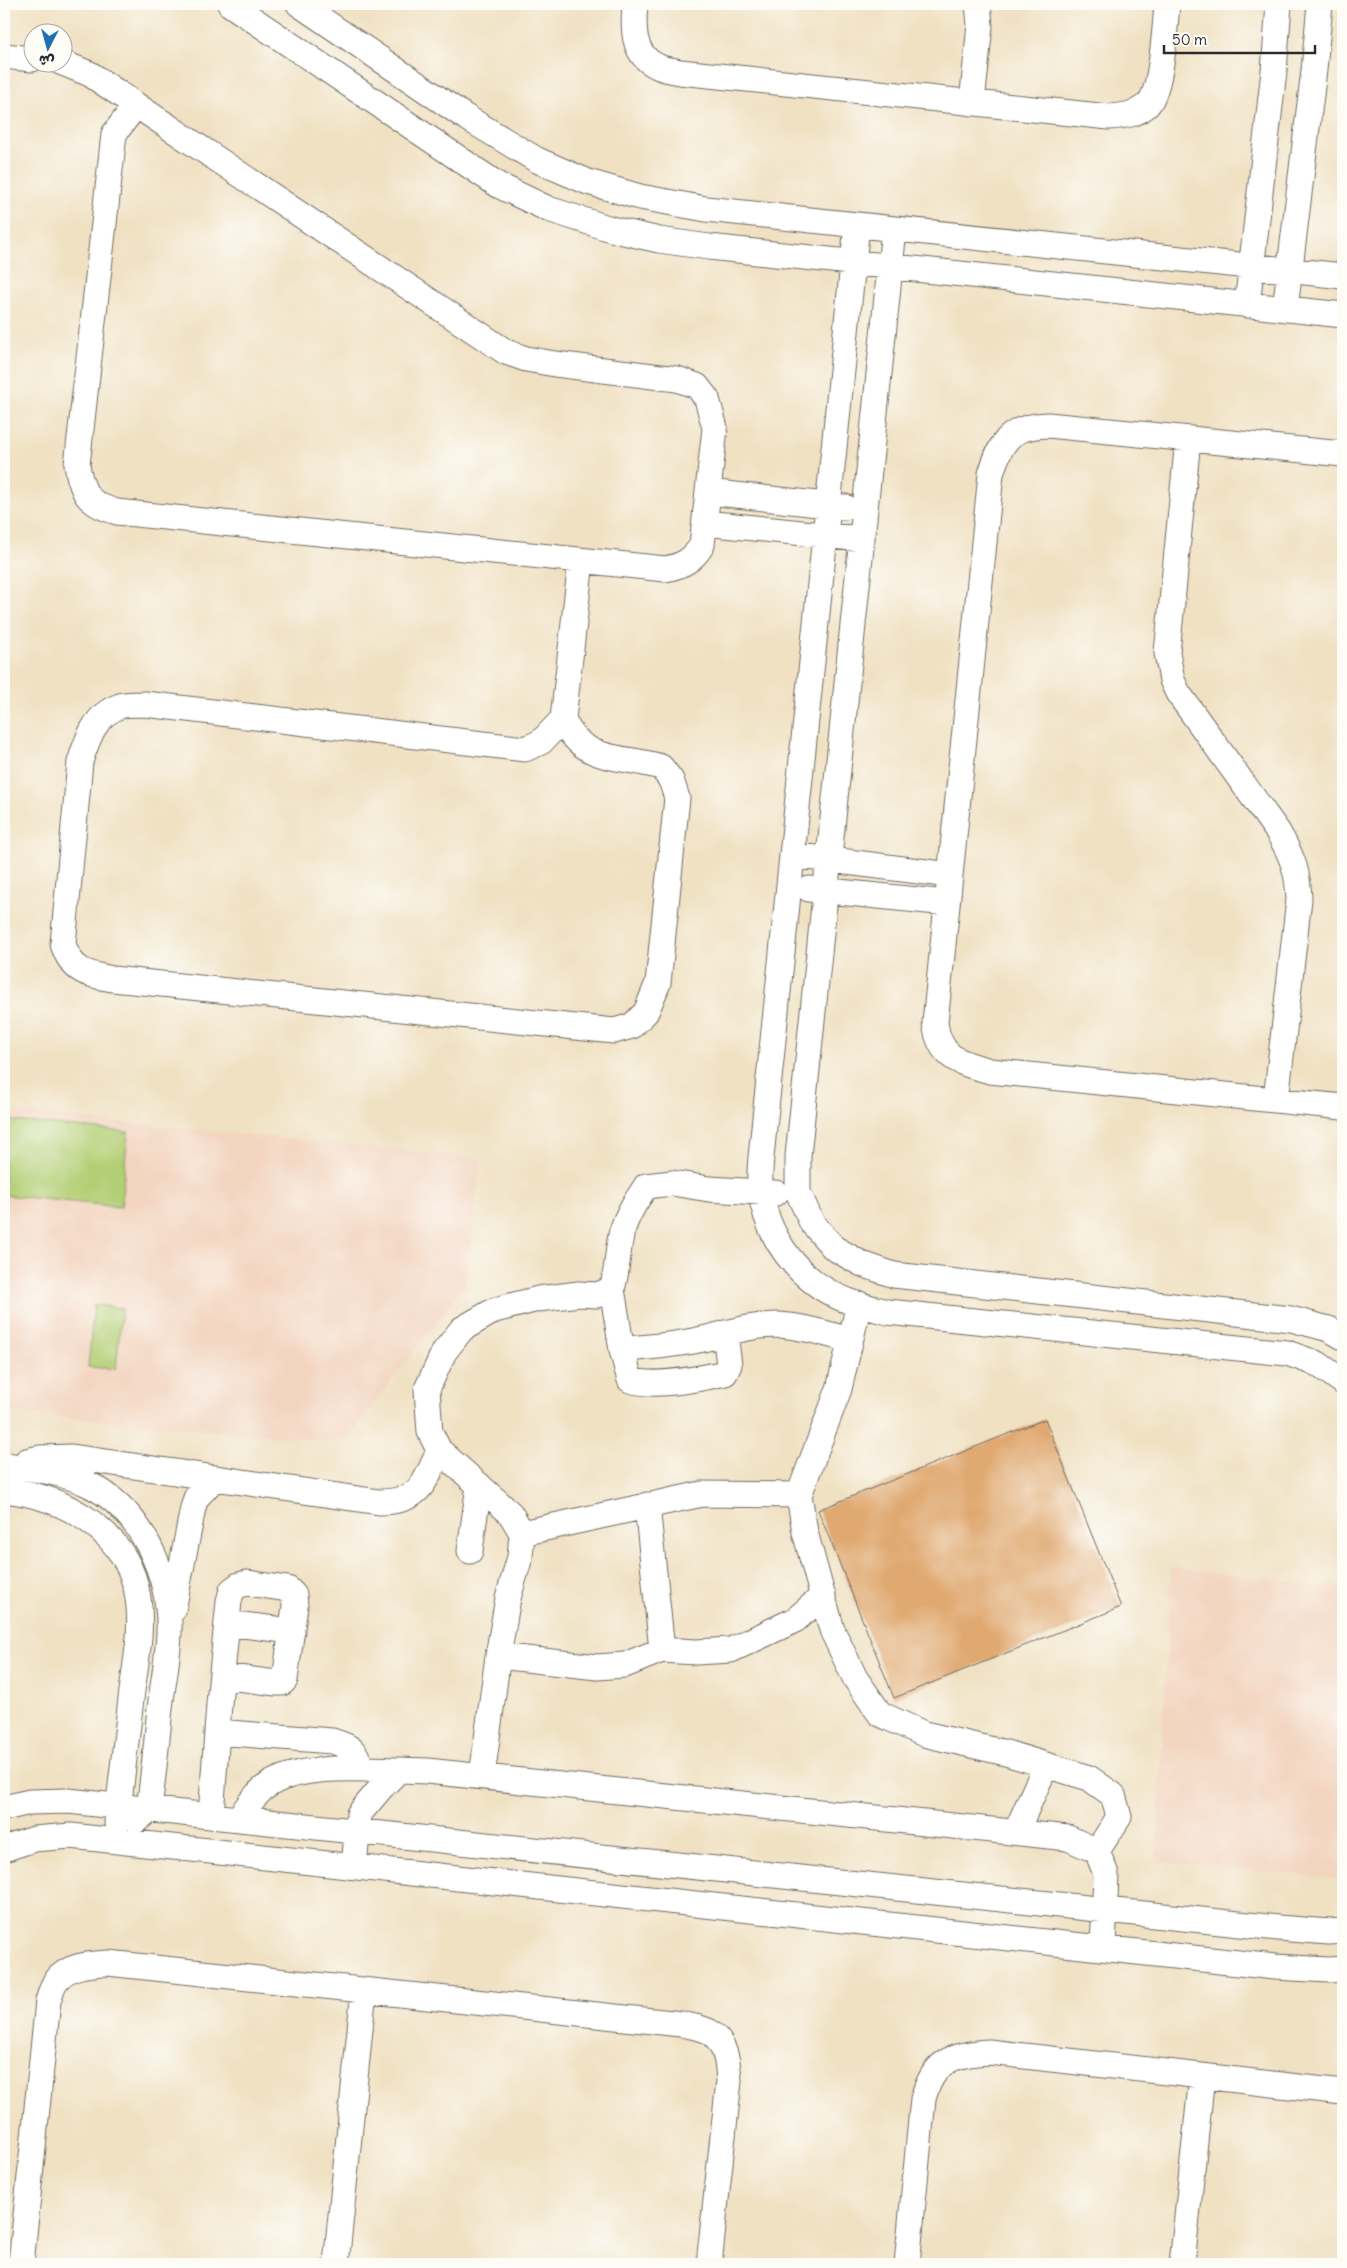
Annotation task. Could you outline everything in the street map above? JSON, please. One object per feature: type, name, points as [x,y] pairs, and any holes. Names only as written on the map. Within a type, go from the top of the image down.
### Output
[{"type":"street","points":[[230,4],[498,185],[548,209],[611,230],[660,240],[890,267],[1343,315]]},
{"type":"street","points":[[299,4],[464,116],[538,160],[588,182],[640,197],[706,209],[1343,276]]},
{"type":"street","points":[[635,4],[633,26],[635,42],[643,54],[656,66],[680,72],[1110,118],[1130,115],[1148,106],[1159,78],[1167,4]]},
{"type":"street","points":[[972,103],[980,25],[978,4]]},
{"type":"street","points":[[1247,305],[1274,71],[1279,4]]},
{"type":"street","points":[[1285,309],[1314,70],[1320,4]]},
{"type":"street","points":[[4,56],[22,58]]},
{"type":"street","points":[[72,67],[90,74],[506,352],[526,359],[677,379],[697,386],[707,398],[715,428],[702,545],[697,554],[687,562],[665,569],[117,512],[100,507],[81,488],[77,465],[114,134],[136,105]]},
{"type":"street","points":[[857,225],[759,1175],[762,1203],[773,1233],[792,1262],[816,1285],[850,1302],[888,1312],[1287,1353],[1318,1364],[1343,1382]]},
{"type":"street","points":[[894,229],[798,1156],[798,1192],[812,1223],[834,1248],[862,1264],[894,1275],[1291,1319],[1329,1330],[1343,1337]]},
{"type":"street","points":[[1343,454],[1048,425],[1032,425],[1018,430],[1005,440],[997,453],[992,474],[935,1023],[937,1038],[947,1055],[964,1063],[990,1071],[1343,1107]]},
{"type":"street","points":[[1188,439],[1167,652],[1172,680],[1178,693],[1278,832],[1292,856],[1298,878],[1299,899],[1276,1100]]},
{"type":"street","points":[[708,492],[865,509]]},
{"type":"street","points":[[705,523],[862,540]]},
{"type":"street","points":[[563,719],[541,742],[525,749],[145,704],[121,705],[106,713],[95,724],[87,740],[80,762],[63,944],[67,958],[76,968],[89,974],[113,979],[614,1030],[632,1026],[646,1012],[658,983],[677,798],[671,780],[662,767],[600,755],[584,749],[569,733],[563,719],[581,560]]},
{"type":"street","points":[[792,855],[950,875]]},
{"type":"street","points":[[789,887],[947,904]]},
{"type":"street","points":[[725,1333],[729,1365],[725,1373],[701,1378],[641,1383],[630,1380],[622,1350],[612,1289],[617,1273],[622,1232],[632,1206],[646,1186],[672,1183],[709,1189],[761,1191],[800,1196]]},
{"type":"street","points":[[482,1776],[498,1656],[508,1598],[520,1557],[522,1533],[510,1513],[439,1450],[430,1432],[427,1389],[444,1352],[462,1329],[495,1310],[538,1299],[579,1294],[597,1295],[612,1289]]},
{"type":"street","points":[[859,1304],[838,1389],[799,1495],[805,1532],[832,1630],[855,1678],[880,1714],[924,1734],[1006,1753],[1089,1778],[1113,1795],[1119,1817],[1096,1851]]},
{"type":"street","points":[[1196,1344],[1205,1310]]},
{"type":"street","points":[[622,1350],[687,1342],[741,1327],[779,1325],[809,1329],[850,1340]]},
{"type":"street","points":[[4,1465],[40,1458],[72,1457],[379,1502],[398,1502],[410,1497],[419,1488],[428,1476],[439,1450]]},
{"type":"street","points":[[4,1465],[58,1474],[88,1484],[114,1502],[139,1528],[156,1560],[166,1596],[169,1632]]},
{"type":"street","points":[[115,1840],[149,1810],[169,1632],[192,1508],[196,1498],[215,1478]]},
{"type":"street","points":[[470,1551],[479,1485]]},
{"type":"street","points":[[4,1490],[55,1502],[88,1519],[114,1542],[129,1569],[138,1596],[140,1630],[115,1840]]},
{"type":"street","points":[[522,1533],[702,1494],[799,1495]]},
{"type":"street","points":[[647,1505],[662,1650]]},
{"type":"street","points":[[211,1816],[222,1676],[232,1590],[239,1584],[248,1583],[288,1589],[294,1595],[295,1606],[286,1677],[282,1683],[222,1676]]},
{"type":"street","points":[[498,1656],[597,1667],[625,1665],[662,1650],[696,1652],[731,1650],[795,1620],[823,1596]]},
{"type":"street","points":[[227,1623],[292,1631]]},
{"type":"street","points":[[217,1732],[332,1741],[348,1746],[356,1753],[362,1769]]},
{"type":"street","points":[[1016,1832],[1046,1765]]},
{"type":"street","points":[[239,1818],[252,1800],[270,1784],[308,1771],[362,1769],[482,1776],[1068,1838],[1096,1851],[1106,1874],[1103,1948]]},
{"type":"street","points":[[354,1866],[359,1814],[399,1770]]},
{"type":"street","points":[[4,1808],[30,1802],[68,1801],[1278,1928],[1343,1931]]},
{"type":"street","points":[[4,1849],[34,1839],[71,1836],[1275,1967],[1343,1969]]},
{"type":"street","points":[[21,2264],[48,2001],[55,1982],[69,1970],[84,1964],[108,1963],[681,2024],[707,2031],[720,2043],[727,2059],[729,2081],[709,2264]]},
{"type":"street","points":[[336,2264],[364,1990]]},
{"type":"street","points":[[907,2264],[923,2099],[928,2082],[936,2069],[950,2058],[968,2053],[990,2052],[1343,2092]]},
{"type":"street","points":[[1182,2264],[1202,2076]]},
{"type":"shaded area","points":[[4,1111],[481,1158],[466,1284],[344,1442],[4,1412]]},
{"type":"shaded area","points":[[1171,1568],[1343,1588],[1343,1879],[1156,1862]]},
{"type":"green space","points":[[4,1120],[128,1132],[121,1207],[4,1195]]},
{"type":"green space","points":[[94,1305],[122,1308],[116,1369],[88,1367]]},
{"type":"building","points":[[1045,1419],[1121,1607],[894,1698],[818,1510]]}]
